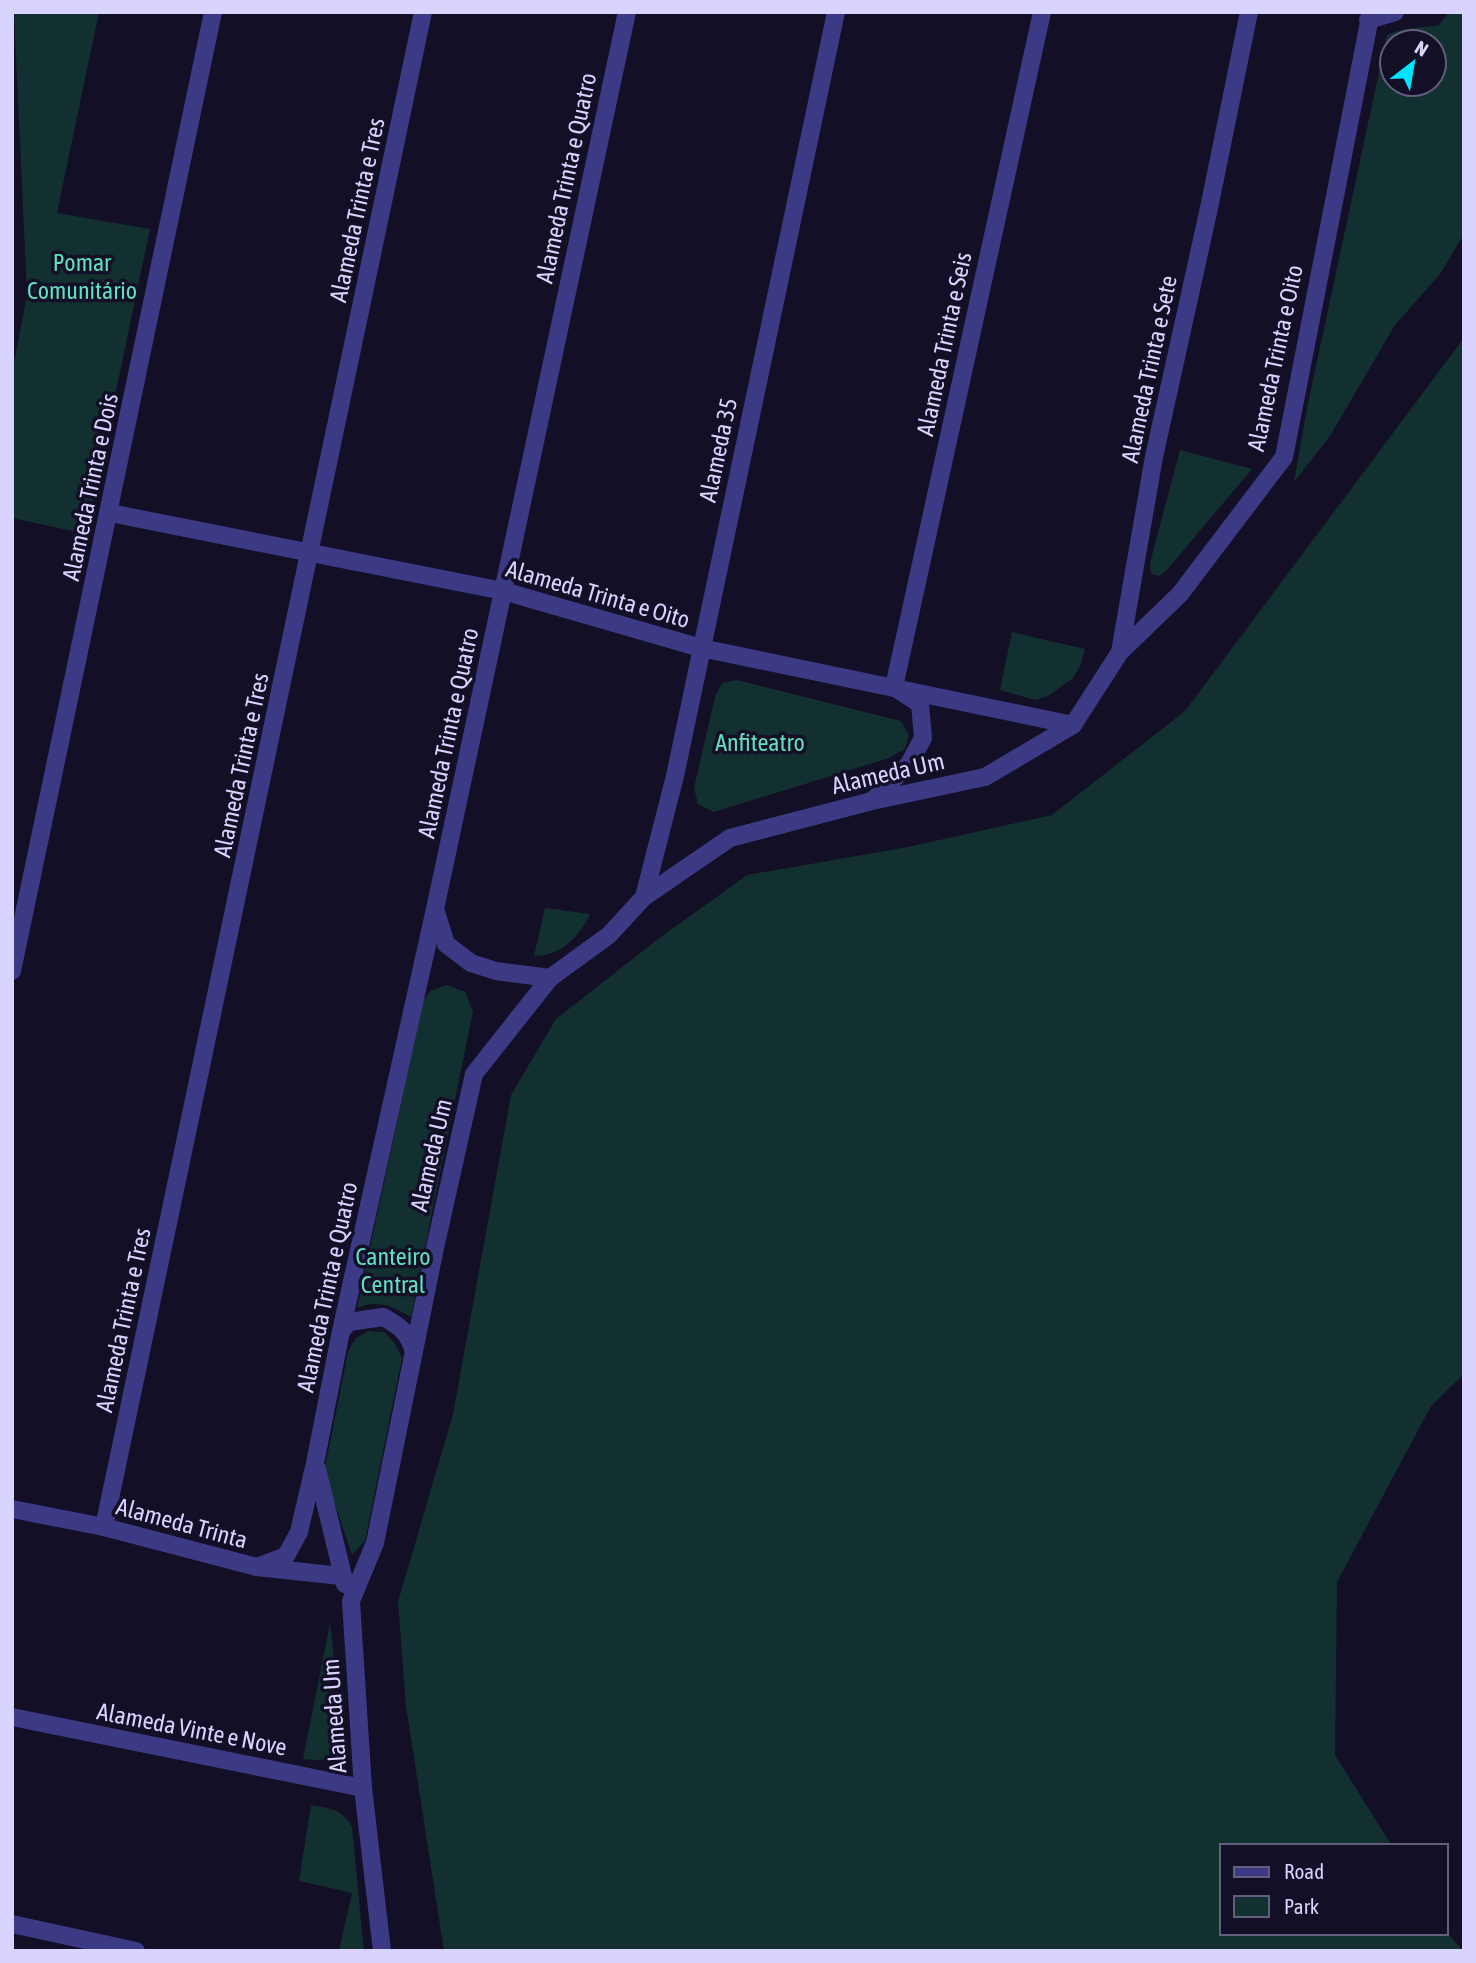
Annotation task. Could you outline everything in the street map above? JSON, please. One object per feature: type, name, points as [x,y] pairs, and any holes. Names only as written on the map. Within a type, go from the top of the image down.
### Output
[{"type":"street","name":"Alameda Trinta e Dois","points":[[12,971],[213,12]]},
{"type":"street","name":"Alameda Trinta e Tres","points":[[104,1527],[423,12]]},
{"type":"street","name":"Alameda Trinta e Quatro","points":[[257,1567],[286,1556],[299,1532],[316,1463],[341,1331],[435,909],[627,12]]},
{"type":"street","name":"Alameda 35","points":[[644,897],[675,776],[836,12]]},
{"type":"street","name":"Alameda Trinta e Seis","points":[[894,687],[1042,12]]},
{"type":"street","name":"Alameda Trinta e Sete","points":[[1073,725],[1120,652],[1154,457],[1249,12]]},
{"type":"street","points":[[1370,16],[1395,12]]},
{"type":"street","name":"Alameda Trinta e Oito","points":[[1120,652],[1180,594],[1284,457],[1370,16]]},
{"type":"street","name":"Alameda Trinta e Oito","points":[[110,513],[503,591],[701,648],[1073,725]]},
{"type":"street","points":[[872,801],[909,764],[923,738],[920,704],[894,687]]},
{"type":"street","name":"Alameda Um","points":[[382,1951],[363,1788],[351,1601],[375,1543],[474,1074],[550,978],[609,935],[644,897],[730,838],[872,801],[985,777],[1073,725]]},
{"type":"street","points":[[435,909],[446,944],[471,963],[496,971],[550,978]]},
{"type":"street","points":[[341,1331],[349,1322],[383,1317],[398,1325],[410,1337],[414,1352]]},
{"type":"street","name":"Alameda Trinta e Quatro","points":[[316,1463],[341,1576],[351,1601]]},
{"type":"street","name":"Alameda Trinta","points":[[12,1509],[104,1527],[257,1567],[341,1576]]},
{"type":"street","name":"Alameda Vinte e Nove","points":[[12,1717],[363,1788]]},
{"type":"street","points":[[12,1924],[83,1945],[136,1951]]},
{"type":"green space","name":"Pomar Comunitário","points":[[14,12],[99,12],[57,213],[150,229],[86,534],[12,518],[12,372],[27,295]]},
{"type":"green space","points":[[1449,12],[1464,12],[1464,234],[1440,274],[1395,325],[1330,436],[1294,482],[1307,408],[1378,77],[1378,98],[1448,98],[1448,28],[1414,28],[1439,25]]},
{"type":"green space","points":[[1464,338],[1464,1374],[1431,1406],[1337,1582],[1335,1755],[1391,1844],[1220,1844],[1220,1935],[1448,1933],[1463,1951],[444,1951],[406,1706],[398,1602],[453,1414],[511,1095],[556,1019],[662,936],[747,875],[908,847],[1052,815],[1185,711]]},
{"type":"green space","points":[[1180,450],[1252,469],[1159,576],[1151,574],[1150,563]]},
{"type":"green space","points":[[1012,632],[1085,649],[1073,678],[1048,696],[1035,700],[1000,690]]},
{"type":"green space","name":"Anfiteatro","points":[[737,680],[901,721],[909,735],[905,749],[889,758],[714,812],[698,804],[694,788],[715,697],[722,683]]},
{"type":"green space","points":[[545,908],[590,914],[568,944],[553,953],[534,956]]},
{"type":"green space","name":"Canteiro Central","points":[[447,985],[465,992],[473,1011],[411,1317],[385,1305],[372,1304],[357,1308],[423,1001],[430,991]]},
{"type":"green space","name":"Canteiro Central","points":[[368,1331],[384,1332],[395,1344],[402,1358],[365,1541],[352,1555],[324,1472],[348,1352],[356,1338]]},
{"type":"green space","points":[[330,1623],[342,1731],[337,1748],[330,1757],[320,1760],[303,1759]]},
{"type":"green space","points":[[311,1805],[340,1813],[352,1827],[364,1951],[339,1951],[352,1893],[299,1881]]}]
